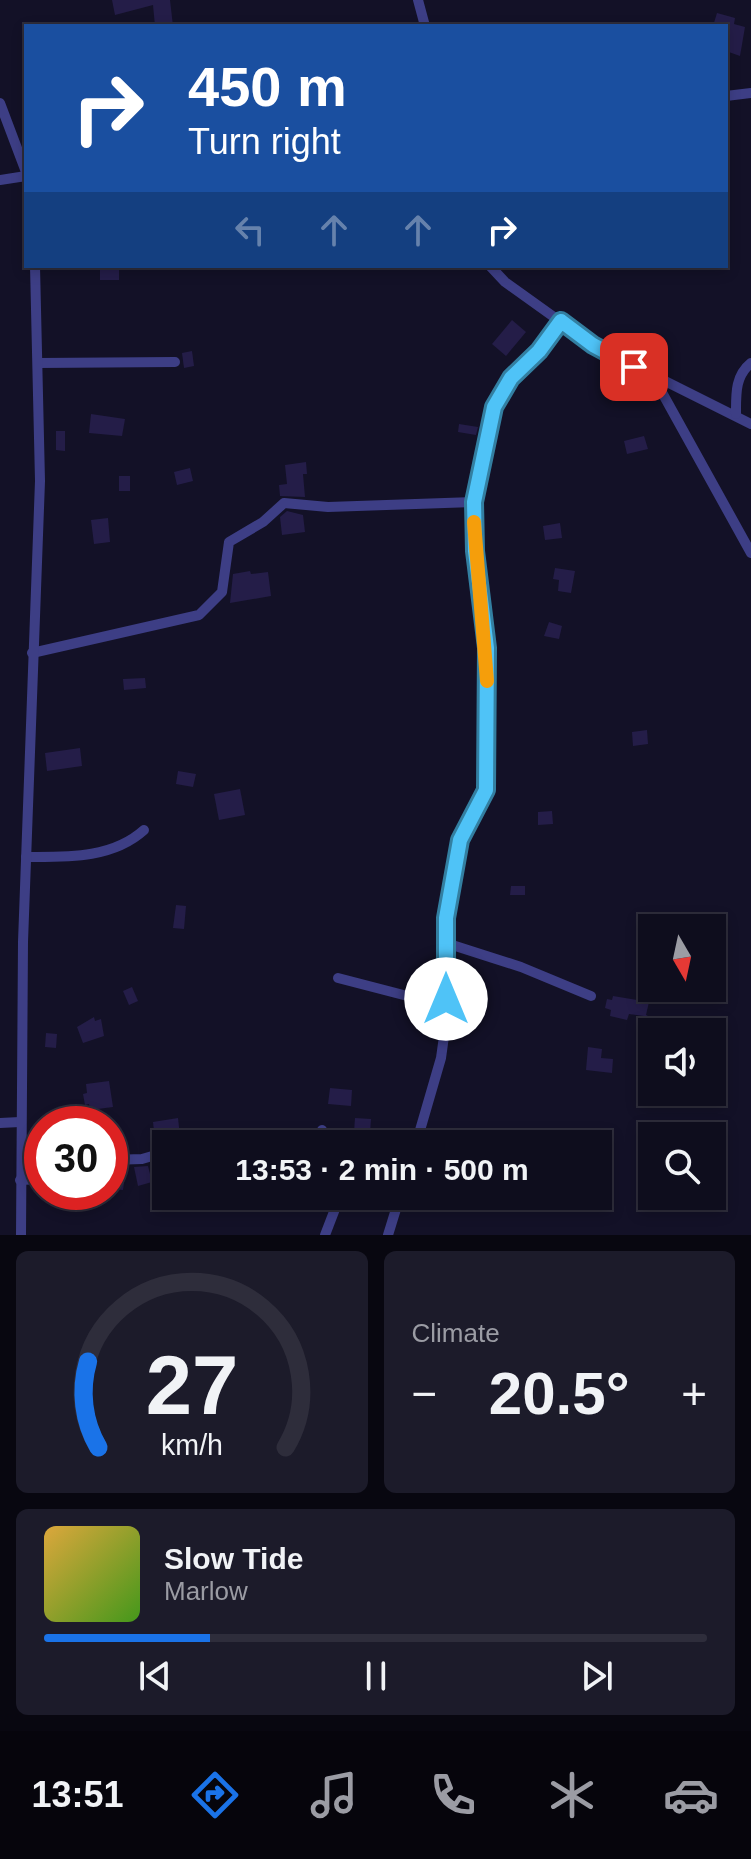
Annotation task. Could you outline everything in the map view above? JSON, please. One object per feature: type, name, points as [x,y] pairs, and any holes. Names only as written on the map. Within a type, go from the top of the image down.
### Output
[{"type":"street","points":[[418,0],[424,24]]},
{"type":"street","points":[[728,96],[751,93]]},
{"type":"street","points":[[0,103],[24,169]]},
{"type":"street","points":[[0,180],[24,174]]},
{"type":"street","points":[[21,1235],[20,1122],[26,857],[40,481],[35,268]]},
{"type":"street","points":[[492,268],[505,282],[593,345],[751,424]]},
{"type":"street","points":[[420,1130],[441,1058],[446,1006],[446,943],[460,840],[486,790],[487,648],[475,551],[474,502],[494,407],[511,378],[539,351],[561,321]]},
{"type":"street","points":[[38,363],[175,362]]},
{"type":"street","points":[[736,414],[741,372],[751,363]]},
{"type":"street","points":[[654,378],[751,553]]},
{"type":"street","points":[[32,653],[199,615],[222,592],[229,542],[263,522],[284,503],[328,507],[474,502]]},
{"type":"street","points":[[26,857],[98,853],[120,845],[144,830]]},
{"type":"street","points":[[446,943],[521,967],[591,996]]},
{"type":"street","points":[[338,978],[446,1006]]},
{"type":"street","points":[[0,1123],[20,1122]]},
{"type":"street","points":[[128,1159],[152,1156]]},
{"type":"street","points":[[20,1180],[24,1180]]},
{"type":"street","points":[[325,1235],[335,1210]]},
{"type":"street","points":[[388,1235],[396,1210]]},
{"type":"building","points":[[112,0],[170,0],[173,24],[155,24],[153,5],[115,15]]},
{"type":"building","points":[[717,13],[735,18],[734,24],[745,27],[740,56],[728,52],[728,24],[714,24]]},
{"type":"building","points":[[100,268],[119,268],[119,280],[100,280]]},
{"type":"building","points":[[512,320],[526,332],[506,356],[492,344]]},
{"type":"building","points":[[192,351],[194,366],[184,368],[182,353]]},
{"type":"building","points":[[91,414],[125,419],[122,436],[89,433]]},
{"type":"building","points":[[459,424],[478,427],[476,435],[458,432]]},
{"type":"building","points":[[56,431],[65,431],[65,451],[56,450]]},
{"type":"building","points":[[644,436],[648,449],[627,454],[624,441]]},
{"type":"building","points":[[306,462],[307,474],[303,474],[305,497],[280,496],[279,485],[287,484],[285,465]]},
{"type":"building","points":[[190,468],[193,481],[177,485],[174,472]]},
{"type":"building","points":[[119,476],[130,476],[130,491],[119,491]]},
{"type":"building","points":[[287,511],[303,515],[305,532],[282,535],[280,517]]},
{"type":"building","points":[[108,518],[110,542],[94,544],[91,520]]},
{"type":"building","points":[[560,523],[562,538],[545,540],[543,526]]},
{"type":"building","points":[[555,568],[575,571],[571,593],[558,591],[559,580],[553,579]]},
{"type":"building","points":[[250,571],[251,574],[268,572],[271,596],[230,603],[233,574]]},
{"type":"building","points":[[549,622],[562,626],[559,639],[544,636]]},
{"type":"building","points":[[145,678],[146,688],[124,690],[123,679]]},
{"type":"building","points":[[647,730],[648,744],[633,746],[632,732]]},
{"type":"building","points":[[80,748],[82,766],[47,771],[45,753]]},
{"type":"building","points":[[178,771],[196,774],[193,787],[176,784]]},
{"type":"building","points":[[240,789],[245,815],[219,820],[214,794]]},
{"type":"building","points":[[552,811],[553,824],[538,825],[538,812]]},
{"type":"building","points":[[511,886],[525,886],[525,895],[510,895]]},
{"type":"building","points":[[176,905],[186,906],[184,929],[173,928]]},
{"type":"building","points":[[132,987],[138,1001],[129,1005],[123,991]]},
{"type":"building","points":[[613,996],[649,1002],[646,1015],[652,1018],[629,1014],[627,1020],[610,1016],[611,1010],[605,1008],[607,999],[612,1000]]},
{"type":"building","points":[[94,1017],[95,1021],[101,1019],[104,1036],[83,1043],[77,1027]]},
{"type":"building","points":[[46,1033],[57,1034],[56,1048],[45,1047]]},
{"type":"building","points":[[588,1047],[602,1049],[601,1058],[613,1059],[612,1073],[586,1070]]},
{"type":"building","points":[[109,1081],[113,1106],[85,1105],[83,1094],[87,1093],[86,1084]]},
{"type":"building","points":[[330,1088],[352,1090],[351,1106],[328,1104]]},
{"type":"building","points":[[178,1118],[179,1130],[154,1130],[153,1122]]},
{"type":"building","points":[[355,1118],[371,1119],[370,1130],[354,1130]]},
{"type":"building","points":[[148,1166],[152,1182],[138,1186],[134,1167]]},
{"type":"slow traffic","points":[[474,522],[484,611],[487,681]]},
{"type":"route","points":[[446,999],[446,918],[460,840],[486,790],[487,648],[475,551],[474,502],[494,407],[511,378],[539,351],[561,321],[593,345],[634,367]]}]
